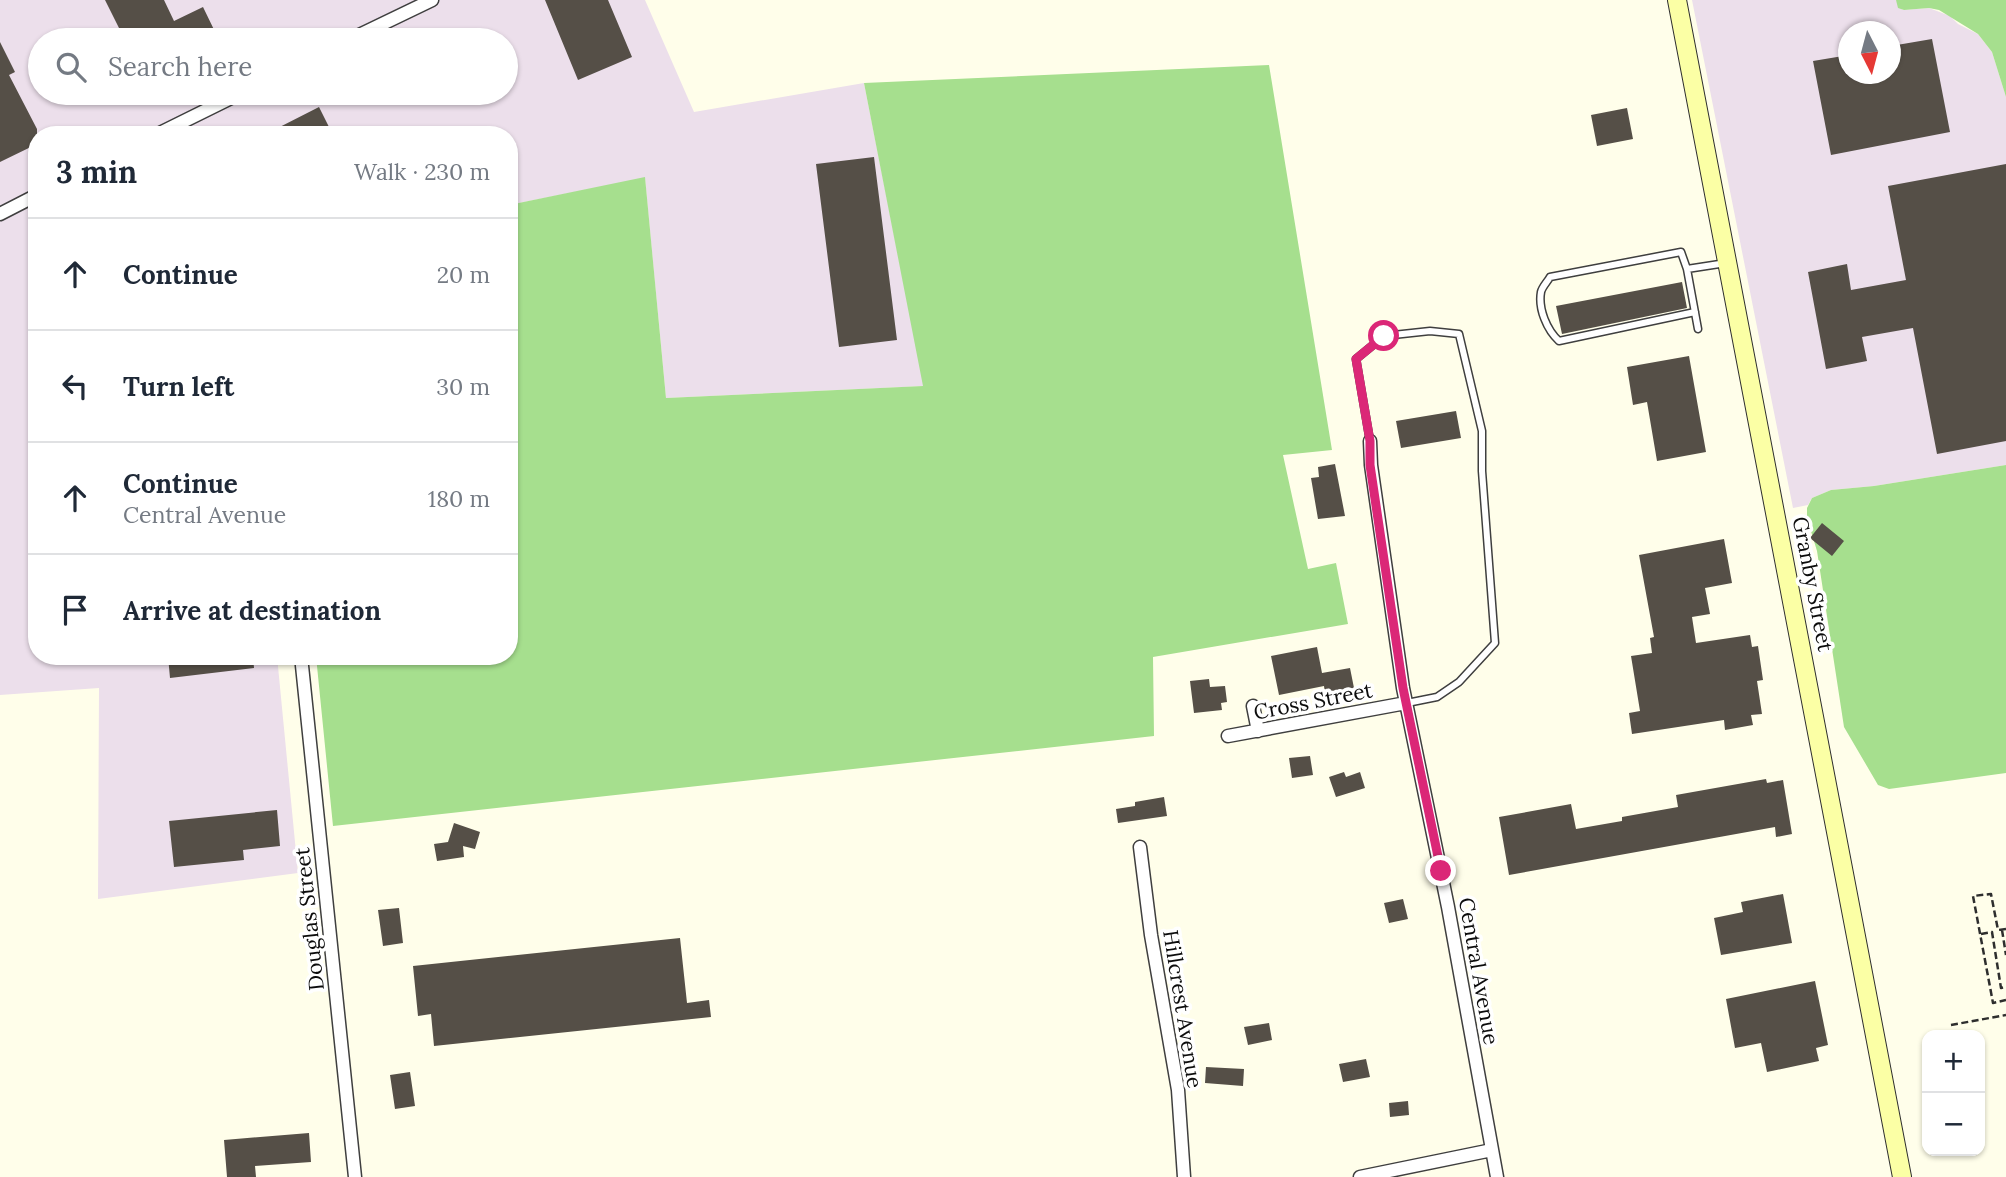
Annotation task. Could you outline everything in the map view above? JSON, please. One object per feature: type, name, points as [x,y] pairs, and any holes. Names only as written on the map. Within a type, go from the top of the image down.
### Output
[{"type":"main road","name":"Granby Street","points":[[1677,0],[1902,1177]]},
{"type":"street","points":[[374,28],[432,0]]},
{"type":"street","points":[[188,126],[222,105]]},
{"type":"street","points":[[0,214],[28,200]]},
{"type":"street","name":"Central Avenue","points":[[1370,441],[1370,465],[1406,703],[1442,879],[1497,1177]]},
{"type":"street","name":"Douglas Street","points":[[303,665],[355,1177]]},
{"type":"street","name":"Cross Street","points":[[1228,736],[1406,703]]},
{"type":"street","points":[[1253,706],[1258,731]]},
{"type":"street","name":"Hillcrest Avenue","points":[[1140,847],[1151,935],[1178,1090],[1184,1177]]},
{"type":"street","points":[[1360,1177],[1492,1150]]},
{"type":"lane","points":[[1695,312],[1559,341],[1549,331],[1541,292],[1550,277],[1681,252],[1687,269],[1695,312],[1698,330]]},
{"type":"lane","points":[[1687,269],[1727,262]]},
{"type":"lane","points":[[1370,441],[1356,359],[1384,336],[1430,331],[1459,334],[1482,431],[1482,471],[1494,643],[1460,682],[1437,697],[1406,703]]},
{"type":"path","points":[[2006,955],[1991,894],[1973,896],[1993,1003],[2006,1000]]},
{"type":"path","points":[[1980,934],[2002,930]]},
{"type":"path","points":[[1992,932],[2001,988]]},
{"type":"path","points":[[1991,990],[2006,988]]},
{"type":"path","points":[[1951,1025],[2006,1015]]},
{"type":"shaded area","points":[[0,0],[645,0],[694,112],[864,83],[924,386],[666,398],[645,178],[518,203],[518,126],[28,126],[28,665],[278,665],[298,873],[98,899],[99,688],[0,695]]},
{"type":"shaded area","points":[[1692,0],[1896,0],[1903,10],[1929,8],[1950,16],[1958,24],[1978,34],[1992,52],[2006,97],[2006,465],[1874,486],[1831,490],[1812,498],[1808,505],[1793,508]]},
{"type":"green space","points":[[1896,0],[2006,0],[2006,97],[1992,52],[1978,34],[1939,10],[1904,10],[1898,8]]},
{"type":"green space","points":[[1269,65],[1332,450],[1283,455],[1308,569],[1336,563],[1348,624],[1153,657],[1154,736],[333,826],[317,665],[518,665],[518,203],[645,177],[666,398],[923,386],[864,83]]},
{"type":"green space","points":[[2006,465],[2006,773],[1889,789],[1878,785],[1844,727],[1817,551],[1807,518],[1807,508],[1812,498],[1831,490],[1874,486]]},
{"type":"building","points":[[105,0],[164,0],[174,21],[203,7],[213,28],[119,28]]},
{"type":"building","points":[[545,0],[608,0],[632,57],[578,80]]},
{"type":"building","points":[[1932,39],[1950,132],[1831,155],[1813,61],[1838,57],[1838,84],[1901,84],[1901,44]]},
{"type":"building","points":[[0,42],[15,72],[9,75],[35,126],[28,126],[28,148],[0,162]]},
{"type":"building","points":[[319,107],[328,126],[282,126]]},
{"type":"building","points":[[1627,108],[1633,139],[1597,146],[1591,115]]},
{"type":"building","points":[[874,157],[897,340],[839,347],[816,164]]},
{"type":"building","points":[[2006,164],[2006,441],[1937,454],[1913,328],[1862,337],[1867,361],[1826,369],[1808,272],[1847,264],[1851,290],[1906,280],[1888,186]]},
{"type":"building","points":[[1682,282],[1687,308],[1562,334],[1556,306]]},
{"type":"building","points":[[1689,356],[1706,452],[1657,461],[1647,402],[1633,405],[1627,367]]},
{"type":"building","points":[[1456,411],[1461,438],[1401,448],[1396,421]]},
{"type":"building","points":[[1335,464],[1345,516],[1318,519],[1311,478],[1319,477],[1318,467]]},
{"type":"building","points":[[1822,523],[1844,541],[1832,556],[1810,538]]},
{"type":"building","points":[[1724,539],[1732,583],[1705,588],[1710,614],[1692,617],[1696,643],[1750,635],[1752,647],[1758,646],[1763,680],[1757,681],[1762,714],[1751,715],[1753,725],[1725,730],[1724,720],[1632,734],[1629,713],[1640,711],[1631,656],[1652,653],[1650,638],[1654,637],[1639,555]]},
{"type":"building","points":[[1317,647],[1322,673],[1350,668],[1354,688],[1325,694],[1324,686],[1279,695],[1271,656]]},
{"type":"building","points":[[169,665],[254,665],[254,668],[170,678]]},
{"type":"building","points":[[1209,679],[1210,687],[1225,686],[1227,702],[1221,703],[1222,710],[1194,713],[1190,681]]},
{"type":"building","points":[[1310,756],[1313,775],[1292,778],[1289,758]]},
{"type":"building","points":[[1344,772],[1346,777],[1360,772],[1365,788],[1336,797],[1329,777]]},
{"type":"building","points":[[1766,779],[1767,783],[1783,780],[1792,834],[1776,837],[1775,827],[1509,875],[1499,817],[1571,804],[1576,829],[1678,807],[1676,795]]},
{"type":"building","points":[[1164,797],[1167,816],[1118,823],[1116,809],[1135,806],[1135,802]]},
{"type":"building","points":[[277,810],[280,846],[243,850],[244,860],[174,867],[169,821]]},
{"type":"building","points":[[454,823],[480,832],[475,849],[463,846],[464,857],[437,861],[434,844],[448,842]]},
{"type":"building","points":[[1783,894],[1792,943],[1721,955],[1714,918],[1743,912],[1741,902]]},
{"type":"building","points":[[1403,899],[1408,919],[1389,923],[1384,903]]},
{"type":"building","points":[[399,908],[403,943],[383,946],[378,910]]},
{"type":"building","points":[[680,938],[687,1003],[709,1000],[711,1017],[434,1046],[431,1014],[418,1016],[413,966]]},
{"type":"building","points":[[1815,981],[1828,1045],[1816,1048],[1819,1061],[1767,1072],[1761,1043],[1735,1048],[1726,999]]},
{"type":"building","points":[[1269,1023],[1272,1040],[1248,1045],[1244,1027]]},
{"type":"building","points":[[1366,1059],[1370,1077],[1343,1082],[1339,1064]]},
{"type":"building","points":[[1206,1067],[1244,1069],[1243,1086],[1205,1083]]},
{"type":"building","points":[[410,1072],[415,1106],[395,1109],[390,1075]]},
{"type":"building","points":[[1408,1101],[1409,1115],[1390,1117],[1389,1103]]},
{"type":"building","points":[[309,1133],[311,1162],[255,1166],[256,1177],[227,1177],[224,1140]]},
{"type":"route","points":[[1384,336],[1356,359],[1370,441],[1370,465],[1401,679],[1441,871]]}]
